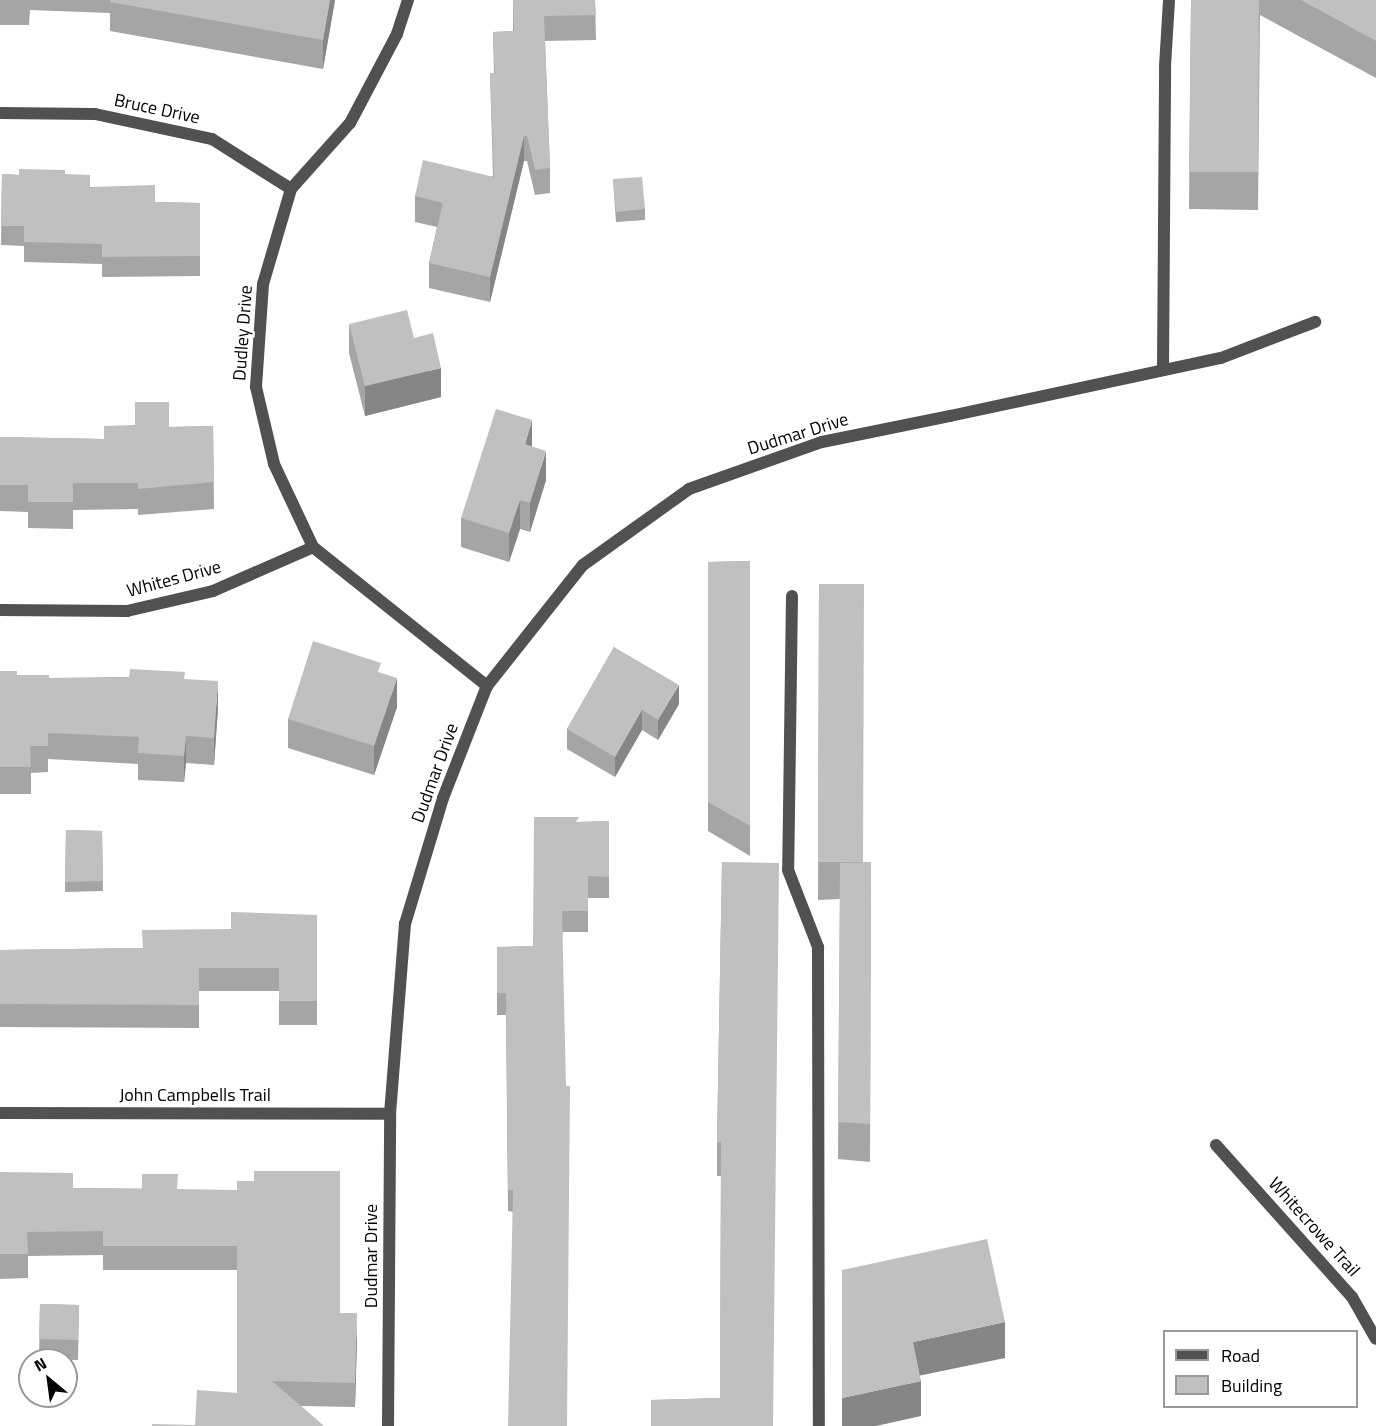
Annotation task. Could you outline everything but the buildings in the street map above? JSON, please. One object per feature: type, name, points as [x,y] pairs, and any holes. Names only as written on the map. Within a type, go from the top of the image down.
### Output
[{"type":"street","name":"Dudley Drive","points":[[408,0],[397,34],[350,123],[291,189],[263,284],[256,387],[274,464],[313,547],[487,686]]},
{"type":"street","points":[[1163,369],[1165,66],[1169,0]]},
{"type":"street","name":"Bruce Drive","points":[[0,112],[95,114],[212,139],[291,189]]},
{"type":"street","name":"Dudmar Drive","points":[[388,1426],[390,1114],[405,924],[442,798],[487,686],[583,565],[689,489],[822,442],[1221,358],[1316,322]]},
{"type":"street","name":"Whites Drive","points":[[0,610],[126,610],[213,591],[313,547]]},
{"type":"street","points":[[792,596],[788,870],[818,947],[819,1426]]},
{"type":"street","name":"John Campbells Trail","points":[[0,1113],[390,1114]]},
{"type":"street","name":"Whitecrowe Trail","points":[[1216,1145],[1352,1297],[1376,1339]]}]
